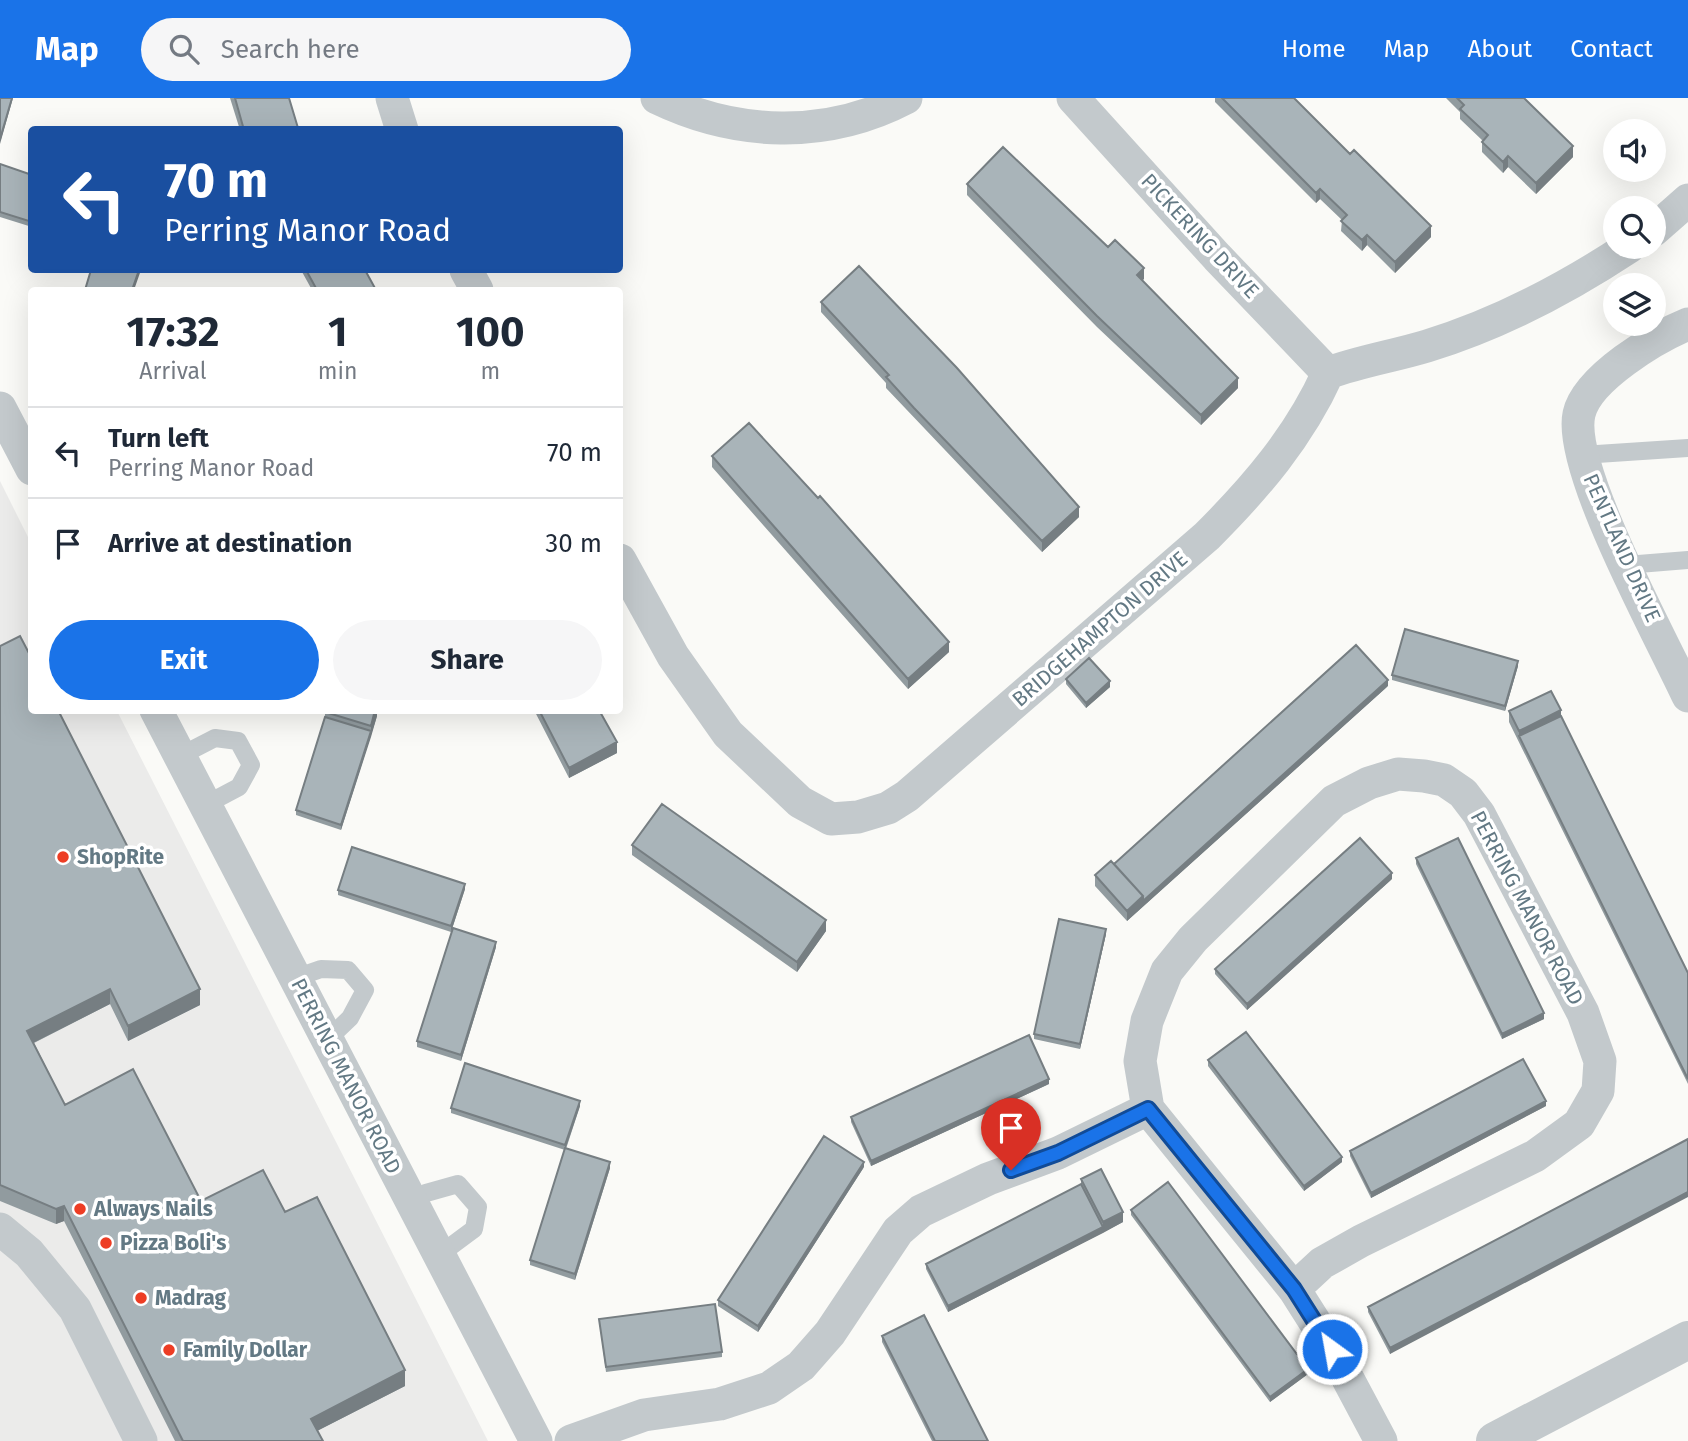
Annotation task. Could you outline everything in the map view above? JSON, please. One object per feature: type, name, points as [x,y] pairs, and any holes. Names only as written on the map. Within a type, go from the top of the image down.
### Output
[{"type":"street","points":[[392,98],[401,126]]},
{"type":"street","points":[[657,98],[694,116],[742,127],[792,130],[844,121],[906,98]]},
{"type":"street","name":"PICKERING DRIVE","points":[[1073,98],[1217,257],[1328,373]]},
{"type":"street","points":[[1666,219],[1688,200]]},
{"type":"street","points":[[1328,373],[1365,359],[1425,347],[1477,328],[1586,275],[1611,259]]},
{"type":"street","name":"PENTLAND DRIVE","points":[[1684,677],[1606,521],[1577,434],[1580,412],[1592,391],[1612,370],[1688,324]]},
{"type":"street","name":"BRIDGEHAMPTON DRIVE","points":[[623,565],[673,656],[728,734],[800,802],[831,819],[858,817],[888,808],[907,796],[1207,536],[1248,495],[1287,448],[1313,407],[1328,373]]},
{"type":"street","points":[[0,408],[28,461]]},
{"type":"street","name":"PERRING MANOR ROAD","points":[[158,714],[536,1441]]},
{"type":"street","name":"PERRING MANOR ROAD","points":[[1294,1289],[1322,1263],[1361,1241],[1535,1156],[1579,1124],[1598,1091],[1600,1061],[1583,1013],[1479,814],[1463,793],[1444,780],[1398,774],[1369,783],[1334,801],[1193,939],[1167,971],[1147,1021],[1140,1061],[1148,1109],[1294,1289],[1332,1349],[1381,1441]]},
{"type":"street","points":[[570,1441],[644,1415],[720,1404],[769,1388],[800,1366],[830,1333],[898,1231],[921,1211],[988,1179],[1058,1153],[1148,1109]]},
{"type":"street","points":[[0,1229],[29,1253],[75,1309],[141,1441]]},
{"type":"street","points":[[1494,1441],[1685,1350]]},
{"type":"lane","points":[[1582,455],[1688,448]]},
{"type":"lane","points":[[1626,565],[1688,560]]},
{"type":"lane","points":[[180,756],[215,738],[238,741],[251,765],[239,786],[205,805]]},
{"type":"lane","points":[[295,978],[321,969],[348,970],[365,990],[350,1018],[327,1040]]},
{"type":"lane","points":[[411,1201],[426,1193],[458,1184],[478,1207],[474,1229],[439,1255]]},
{"type":"shaded area","points":[[0,481],[28,537],[28,714],[119,714],[488,1441],[0,1441]]},
{"type":"building","points":[[0,98],[12,98],[0,139]]},
{"type":"building","points":[[235,98],[289,98],[297,126],[243,126]]},
{"type":"building","points":[[1222,98],[1294,98],[1350,154],[1354,150],[1431,226],[1395,262],[1367,235],[1362,240],[1341,221],[1347,215],[1320,189],[1316,193]]},
{"type":"building","points":[[1457,98],[1524,98],[1573,146],[1536,183],[1508,156],[1503,162],[1482,142],[1488,135],[1460,109],[1464,105]]},
{"type":"building","points":[[1003,147],[1108,247],[1115,240],[1144,268],[1137,275],[1238,378],[1201,415],[1097,316],[967,184]]},
{"type":"building","points":[[0,164],[28,174],[28,221],[0,212]]},
{"type":"building","points":[[859,266],[957,368],[1079,507],[1042,541],[914,408],[886,377],[889,375],[821,302]]},
{"type":"building","points":[[90,273],[138,273],[133,287],[86,287]]},
{"type":"building","points":[[308,273],[367,273],[374,287],[315,287]]},
{"type":"building","points":[[749,423],[818,498],[820,496],[949,642],[908,679],[712,456]]},
{"type":"building","points":[[1405,629],[1518,661],[1505,706],[1392,675]]},
{"type":"building","points":[[20,636],[28,651],[28,714],[60,714],[200,989],[128,1026],[110,989],[27,1031],[65,1105],[133,1069],[201,1201],[263,1170],[285,1212],[317,1197],[405,1370],[311,1419],[323,1441],[183,1441],[64,1206],[56,1209],[0,1185],[0,646]]},
{"type":"building","points":[[1356,645],[1388,680],[1143,901],[1143,896],[1114,864]]},
{"type":"building","points":[[1089,658],[1110,681],[1086,703],[1066,679]]},
{"type":"building","points":[[1551,691],[1561,710],[1519,731],[1509,711]]},
{"type":"building","points":[[332,714],[374,714],[371,726]]},
{"type":"building","points":[[541,714],[601,714],[617,742],[569,768]]},
{"type":"building","points":[[1561,716],[1688,973],[1688,1079],[1519,736]]},
{"type":"building","points":[[325,717],[371,731],[341,825],[296,810]]},
{"type":"building","points":[[662,804],[826,920],[797,962],[632,845]]},
{"type":"building","points":[[1360,838],[1392,873],[1247,1004],[1215,969]]},
{"type":"building","points":[[1458,838],[1544,1013],[1502,1034],[1416,858]]},
{"type":"building","points":[[352,847],[465,884],[451,926],[338,890]]},
{"type":"building","points":[[1111,861],[1143,896],[1127,911],[1095,875]]},
{"type":"building","points":[[1059,919],[1106,929],[1080,1044],[1034,1034]]},
{"type":"building","points":[[453,928],[496,942],[461,1055],[417,1041]]},
{"type":"building","points":[[1246,1032],[1342,1157],[1304,1186],[1208,1060]]},
{"type":"building","points":[[1029,1035],[1049,1079],[871,1161],[851,1117]]},
{"type":"building","points":[[1523,1059],[1546,1101],[1371,1193],[1350,1151]]},
{"type":"building","points":[[465,1063],[580,1101],[565,1145],[451,1108]]},
{"type":"building","points":[[824,1136],[864,1162],[758,1326],[718,1300]]},
{"type":"building","points":[[1688,1139],[1688,1192],[1390,1348],[1368,1307]]},
{"type":"building","points":[[565,1148],[610,1162],[575,1274],[530,1260]]},
{"type":"building","points":[[1101,1169],[1123,1212],[1103,1222],[1081,1179]]},
{"type":"building","points":[[1168,1182],[1308,1369],[1270,1397],[1131,1210]]},
{"type":"building","points":[[1081,1184],[1103,1227],[948,1306],[926,1264]]},
{"type":"building","points":[[715,1304],[722,1352],[606,1367],[599,1319]]},
{"type":"building","points":[[924,1315],[988,1441],[935,1441],[882,1336]]},
{"type":"place","name":"ShopRite","points":[[63,857]]},
{"type":"place","name":"Always Nails","points":[[80,1209]]},
{"type":"place","name":"Pizza Boli's","points":[[106,1243]]},
{"type":"place","name":"Madrag","points":[[141,1298]]},
{"type":"place","name":"Family Dollar","points":[[169,1350]]},
{"type":"route","points":[[1011,1170],[1058,1153],[1148,1109],[1294,1289],[1332,1349]]}]
